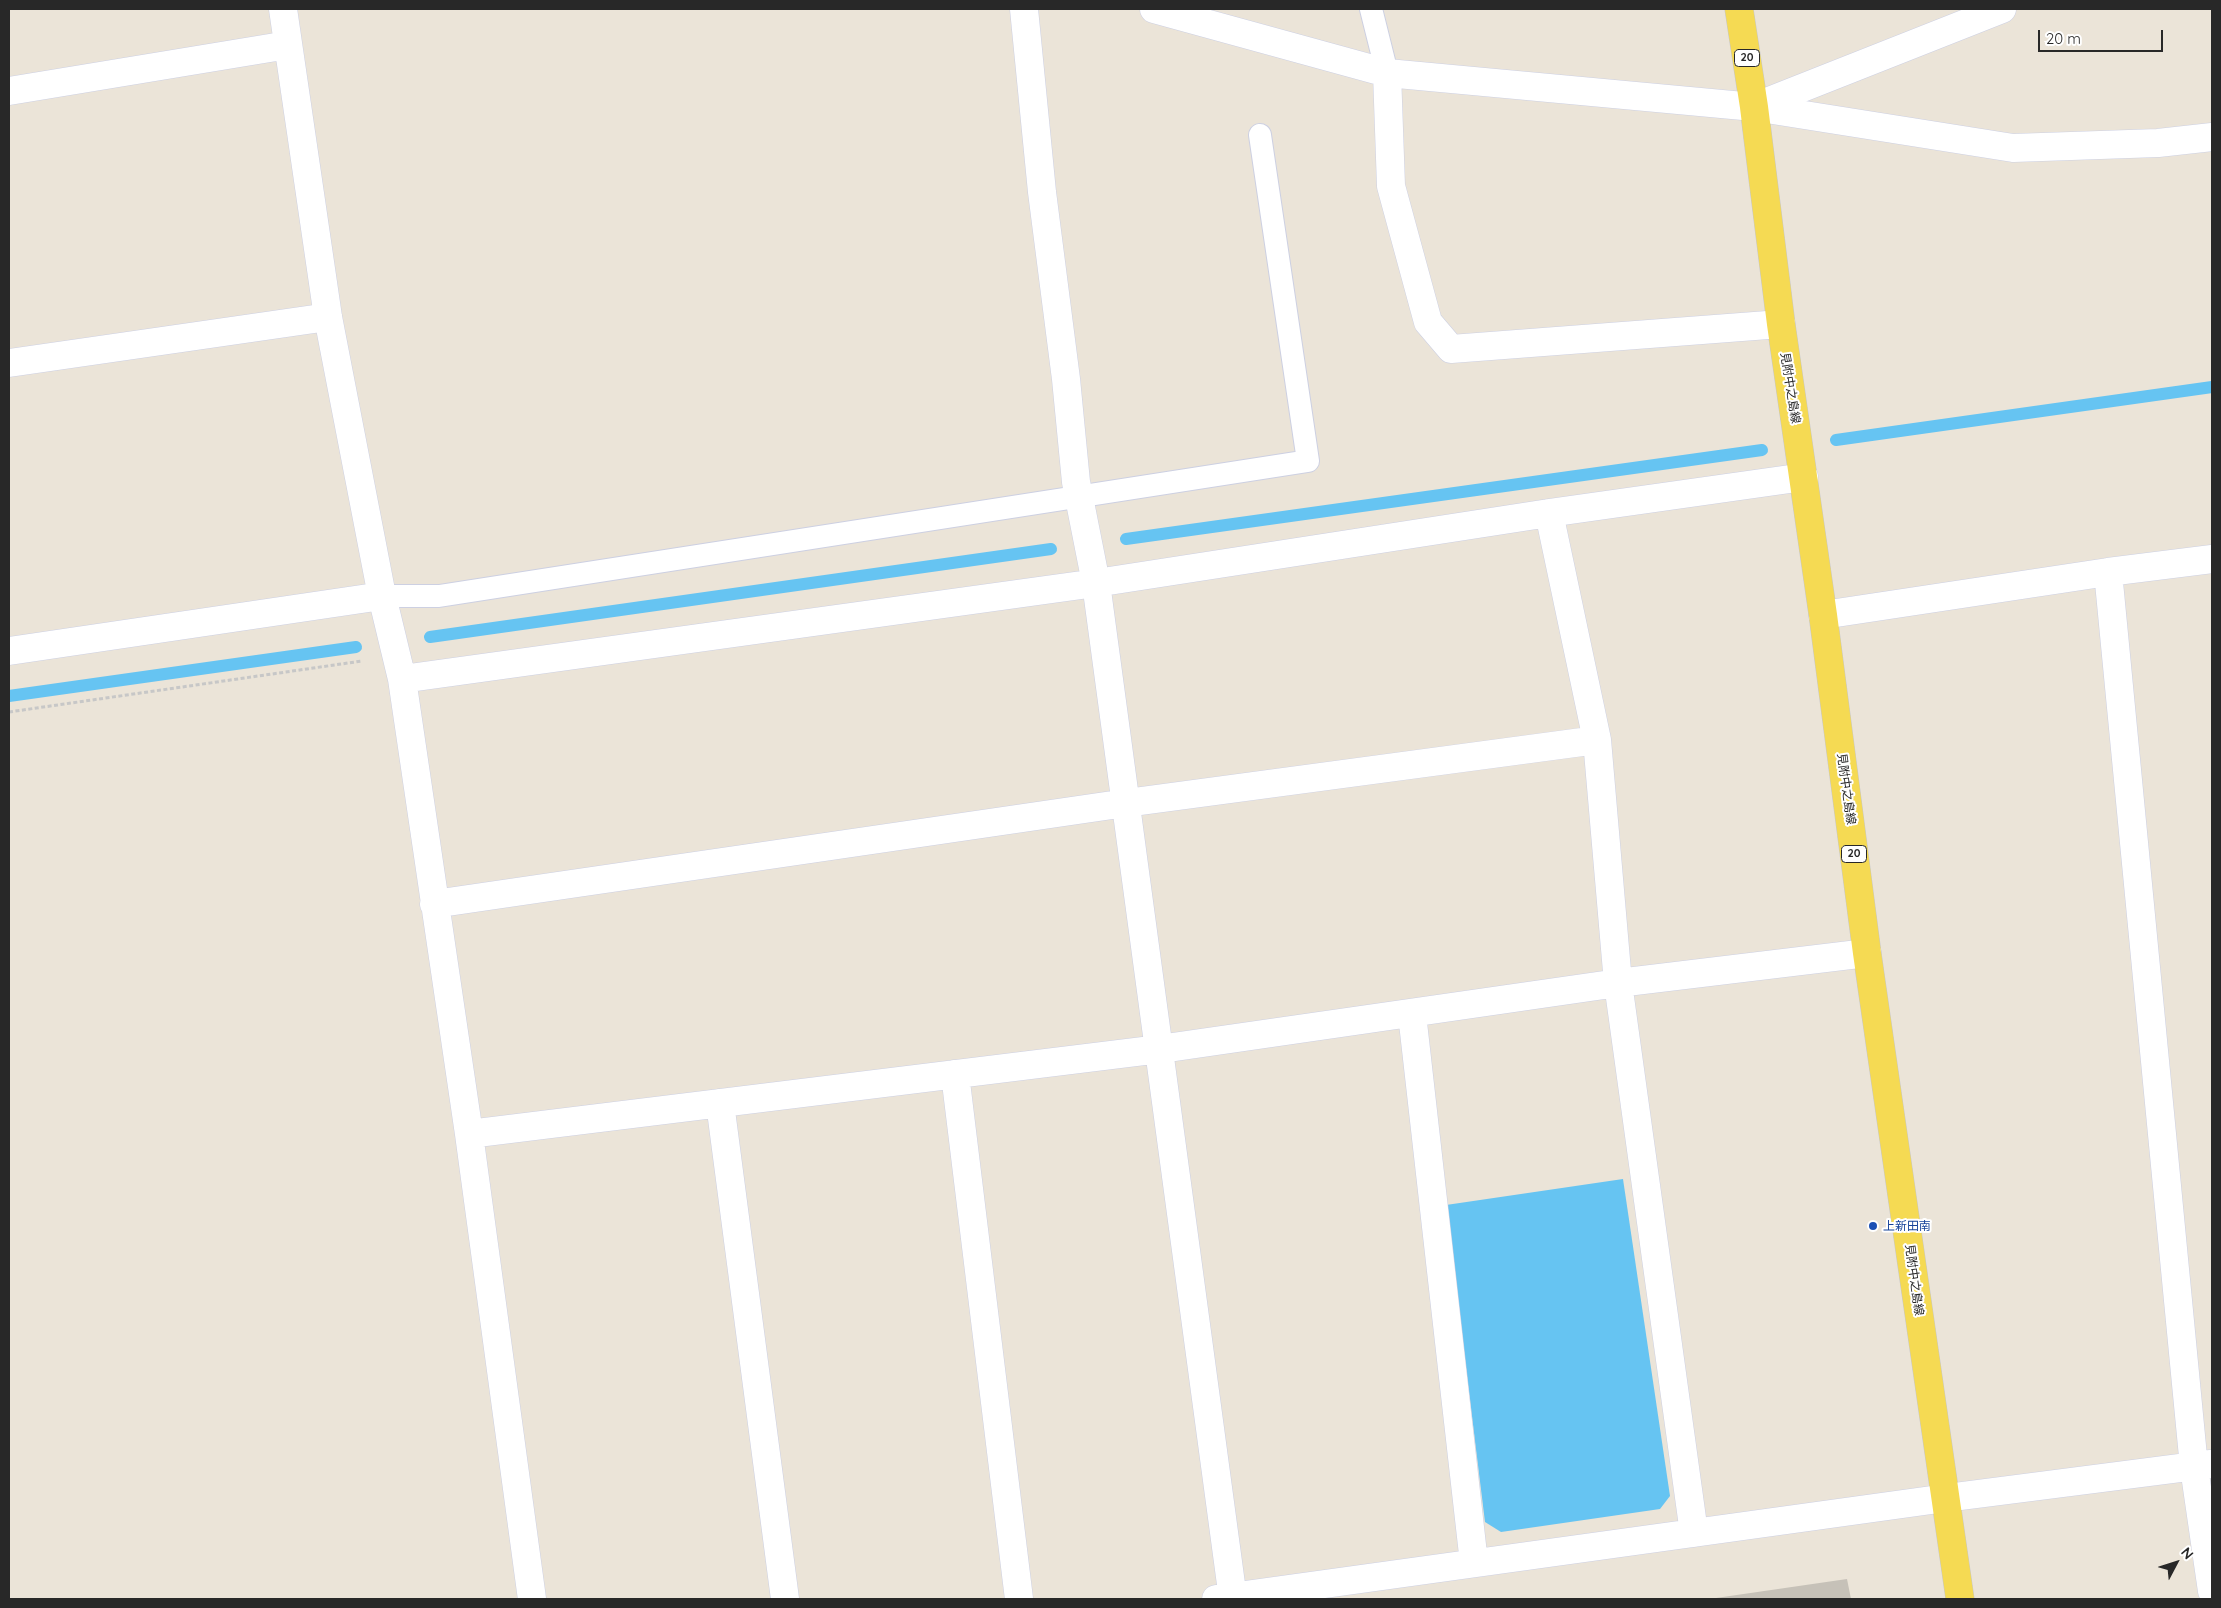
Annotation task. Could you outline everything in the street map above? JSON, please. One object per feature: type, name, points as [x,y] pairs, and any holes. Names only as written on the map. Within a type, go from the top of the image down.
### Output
[{"type":"main road","name":"見附中之島線","points":[[1739,9],[1754,107],[1781,324],[1804,477],[1868,953],[1960,1599]]},
{"type":"street","points":[[283,9],[328,317],[382,596],[399,667],[469,1134],[532,1599]]},
{"type":"street","points":[[1024,9],[1042,192],[1066,379],[1076,482],[1096,583],[1160,1049],[1227,1598],[1946,1498],[2203,1465]]},
{"type":"street","points":[[1154,9],[1387,73],[1754,107],[2013,148],[2158,143],[2212,137]]},
{"type":"street","points":[[1754,107],[2002,9]]},
{"type":"street","points":[[9,90],[288,45]]},
{"type":"street","points":[[1387,73],[1391,186],[1428,322],[1451,349],[1781,324]]},
{"type":"street","points":[[9,363],[328,317]]},
{"type":"street","points":[[399,667],[1096,583],[1549,513],[1804,477]]},
{"type":"street","points":[[1549,513],[1597,740],[1618,983],[1694,1533]]},
{"type":"street","points":[[1823,615],[2108,572],[2212,559]]},
{"type":"street","points":[[2108,572],[2203,1465],[2212,1591]]},
{"type":"street","points":[[9,651],[382,596]]},
{"type":"street","points":[[434,904],[1126,803],[1597,740]]},
{"type":"street","points":[[469,1134],[1160,1049],[1618,983],[1868,953]]},
{"type":"street","points":[[1412,1014],[1474,1563]]},
{"type":"street","points":[[955,1074],[1019,1599]]},
{"type":"street","points":[[720,1103],[785,1599]]},
{"type":"lane","points":[[1371,9],[1387,73]]},
{"type":"lane","points":[[382,596],[439,596],[1308,461],[1260,135]]},
{"type":"path","points":[[9,712],[399,667]]},
{"type":"water","points":[[1623,1179],[1670,1496],[1660,1509],[1501,1532],[1485,1522],[1446,1205]]},
{"type":"building","points":[[1847,1579],[1851,1599],[1716,1599],[1716,1598]]},
{"type":"waterway","points":[[1836,440],[2212,387]]},
{"type":"waterway","points":[[1126,539],[1762,450]]},
{"type":"waterway","points":[[430,637],[1051,549]]},
{"type":"waterway","points":[[9,696],[356,647]]},
{"type":"place","name":"上新田南","points":[[1873,1226]]}]
